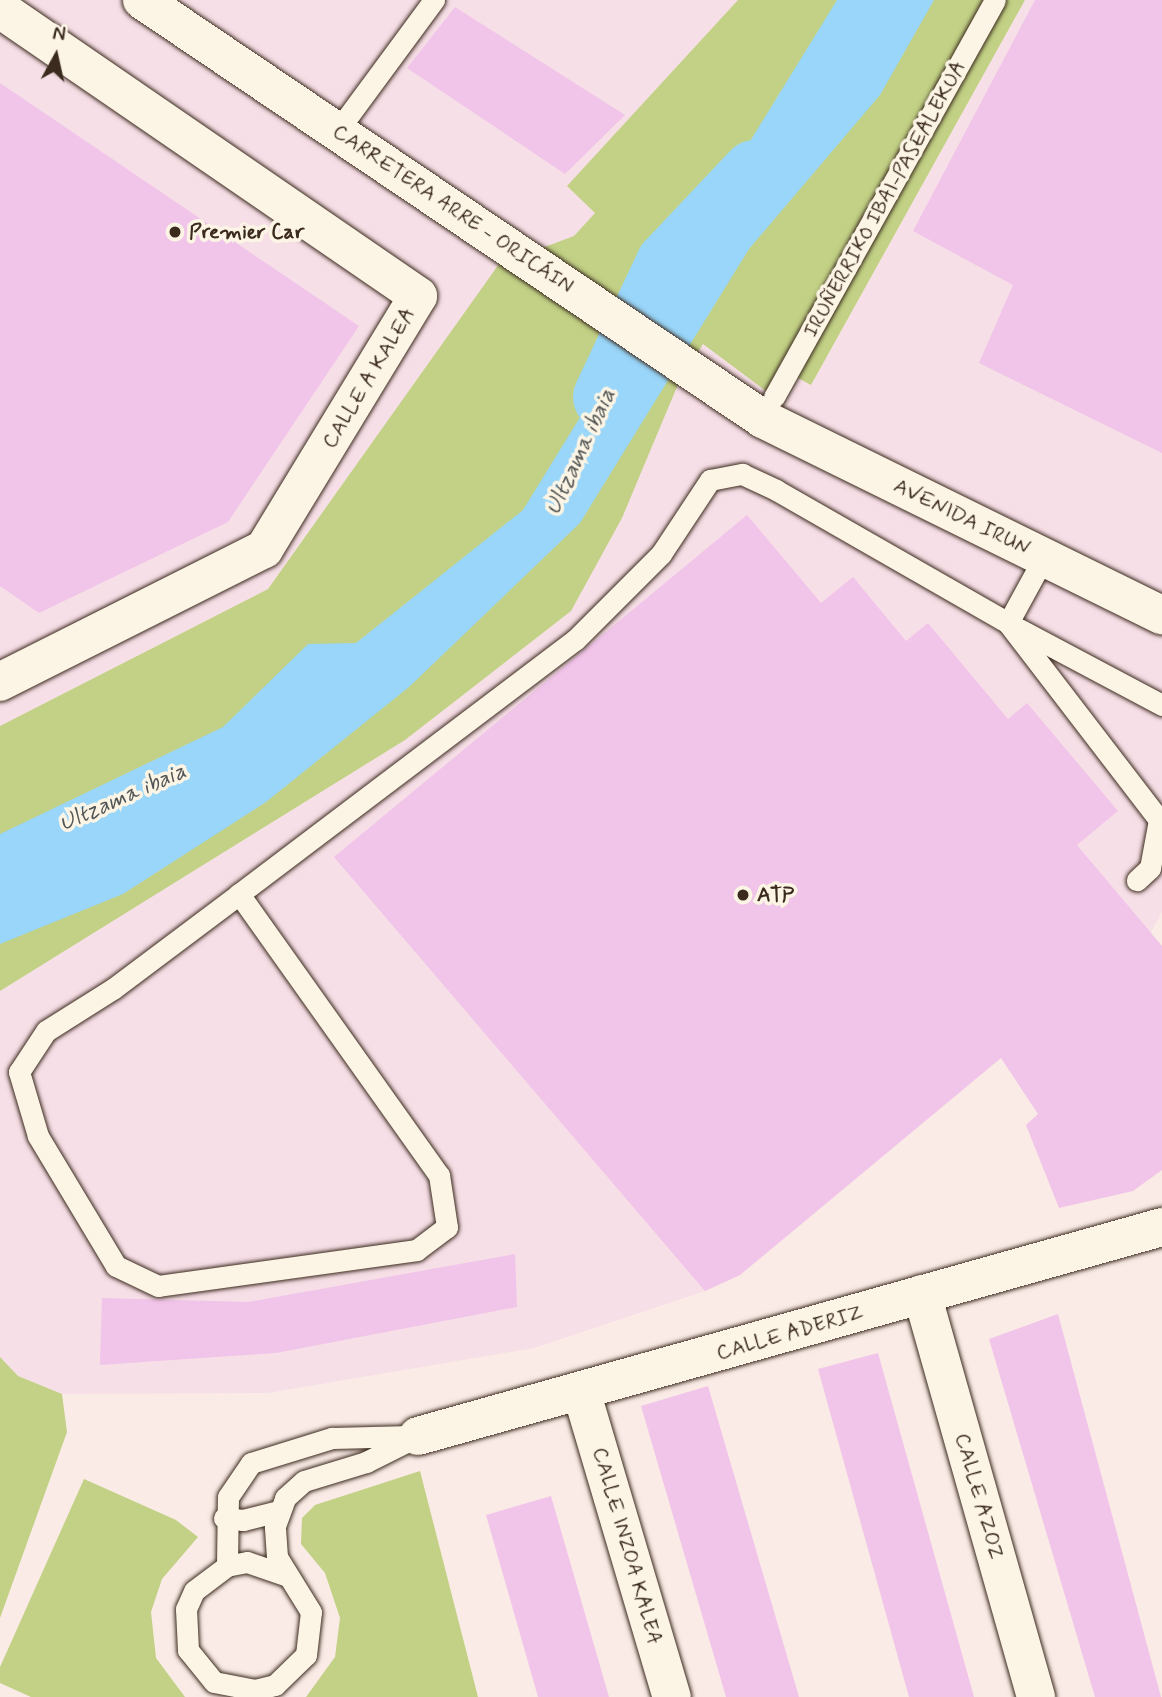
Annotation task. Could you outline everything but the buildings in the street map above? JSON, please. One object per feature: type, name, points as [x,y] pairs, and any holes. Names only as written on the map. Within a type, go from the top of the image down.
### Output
[{"type":"street","name":"CARRETERA ARRE - ORICÁIN","points":[[142,0],[457,212],[768,408]]},
{"type":"street","name":"CALLE A KALEA","points":[[7,670],[264,549],[418,296],[18,10]]},
{"type":"street","name":"AVENIDA IRUN","points":[[768,408],[1044,557],[1162,615]]},
{"type":"street","name":"CALLE ADERIZ","points":[[418,1436],[582,1394],[1162,1227]]},
{"type":"street","name":"CALLE AZOZ","points":[[922,1294],[1036,1697]]},
{"type":"street","name":"CALLE INZOA KALEA","points":[[582,1394],[671,1697]]},
{"type":"lane","points":[[338,130],[434,0]]},
{"type":"lane","name":"IRUÑERRIKO IBAI-PASEALEKUA","points":[[768,408],[995,0]]},
{"type":"lane","points":[[239,894],[439,1175],[446,1227],[417,1250],[158,1286],[116,1266],[38,1136],[19,1072],[46,1031],[239,894],[575,640],[661,554],[710,480],[742,474],[776,490],[1008,624],[1162,705]]},
{"type":"lane","points":[[1008,624],[1044,557]]},
{"type":"lane","points":[[1008,624],[1160,820],[1150,868],[1137,880]]},
{"type":"lane","points":[[224,1518],[243,1520],[279,1511],[304,1481],[366,1462],[418,1436]]},
{"type":"lane","points":[[227,1566],[224,1518],[237,1480],[251,1463],[276,1451],[332,1438],[418,1436]]},
{"type":"lane","points":[[279,1511],[277,1557],[311,1612],[306,1655],[275,1685],[234,1689],[199,1668],[184,1630],[194,1591],[227,1566],[247,1562],[288,1576]]},
{"type":"shaded area","points":[[0,0],[738,0],[568,187],[811,385],[1025,0],[1162,0],[1162,912],[1151,932],[740,1275],[705,1291],[534,1348],[268,1393],[62,1394],[18,1376],[0,1357],[0,991],[405,740],[571,611],[499,265],[268,589],[0,726]]},
{"type":"green space","points":[[738,0],[1025,0],[811,385],[785,371],[774,397],[703,344],[679,382],[622,518],[571,611],[405,740],[0,991],[0,726],[268,589],[499,264],[574,236],[595,213],[567,186]]},
{"type":"green space","points":[[0,1357],[18,1376],[62,1394],[67,1432],[0,1618]]},
{"type":"green space","points":[[420,1471],[478,1697],[306,1697],[335,1657],[340,1618],[325,1573],[301,1544],[302,1518],[315,1505]]},
{"type":"green space","points":[[84,1479],[176,1520],[198,1537],[162,1579],[151,1612],[156,1658],[185,1697],[31,1697],[0,1683],[0,1667]]},
{"type":"water","points":[[837,0],[934,0],[880,95],[749,249],[580,523],[409,687],[266,802],[123,894],[0,944],[0,834],[223,727],[308,644],[356,643],[523,510]]},
{"type":"waterway","name":"Ultzama ibaia","points":[[607,397],[670,264],[755,174]]},
{"type":"place","name":"Premier Car","points":[[175,232]]},
{"type":"place","name":"ATP","points":[[743,895]]}]
